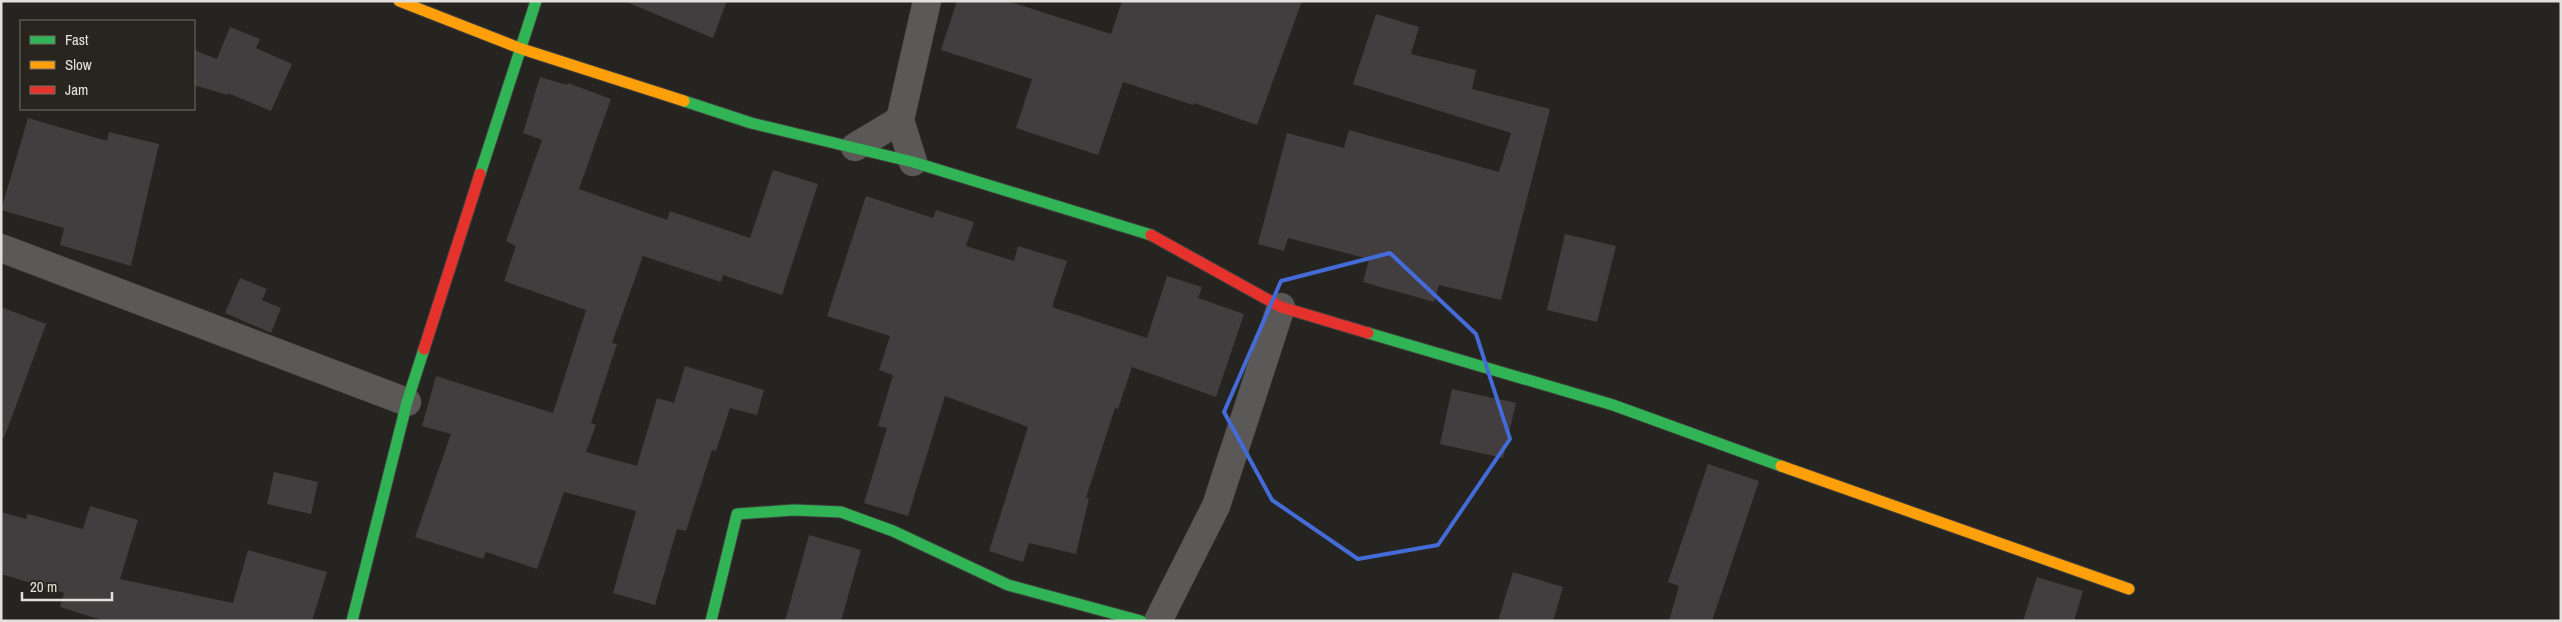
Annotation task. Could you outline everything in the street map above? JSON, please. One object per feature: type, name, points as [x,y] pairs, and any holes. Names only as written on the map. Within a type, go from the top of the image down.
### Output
[{"type":"street","points":[[399,1],[522,49],[751,123],[913,162],[1156,237],[1281,307],[1613,405],[1873,500],[2129,589]]},
{"type":"street","points":[[352,621],[407,402],[536,1]]},
{"type":"street","points":[[913,162],[900,120],[927,1]]},
{"type":"street","points":[[855,147],[900,120]]},
{"type":"street","points":[[1,248],[407,402]]},
{"type":"street","points":[[1158,621],[1216,506],[1281,307]]},
{"type":"street","points":[[711,621],[737,514],[794,510],[841,512],[893,531],[1008,585],[1141,621]]},
{"type":"highlighted area","points":[[1390,253],[1476,334],[1510,439],[1438,545],[1358,559],[1272,500],[1224,412],[1281,281]]},
{"type":"building","points":[[624,1],[727,1],[713,38]]},
{"type":"building","points":[[957,1],[1007,1],[1111,34],[1122,1],[1302,1],[1257,125],[1194,103],[1193,105],[1123,82],[1098,155],[1016,128],[1032,79],[941,50]]},
{"type":"building","points":[[1376,14],[1419,27],[1411,54],[1476,70],[1472,89],[1550,109],[1501,300],[1439,285],[1434,302],[1363,282],[1369,259],[1288,238],[1284,251],[1258,244],[1287,133],[1344,148],[1349,130],[1499,172],[1511,133],[1353,84]]},
{"type":"building","points":[[230,27],[260,39],[256,48],[292,64],[271,111],[228,93],[227,95],[195,85],[195,50],[217,59]]},
{"type":"building","points":[[540,77],[567,85],[568,83],[611,99],[579,189],[667,220],[670,211],[750,238],[773,170],[818,184],[782,295],[723,275],[721,282],[643,256],[612,343],[617,344],[591,423],[596,425],[586,452],[637,466],[657,398],[674,403],[685,366],[764,390],[757,415],[730,408],[716,451],[712,450],[686,531],[677,529],[655,605],[613,593],[636,511],[564,492],[537,569],[486,552],[483,559],[415,537],[451,434],[422,426],[436,376],[553,413],[586,310],[504,281],[516,246],[506,241],[542,140],[523,133]]},
{"type":"building","points":[[28,118],[107,141],[109,132],[159,144],[131,266],[60,245],[64,228],[1,210]]},
{"type":"building","points":[[866,196],[933,218],[936,210],[974,222],[966,246],[1014,261],[1018,246],[1067,261],[1052,307],[1147,338],[1167,276],[1202,287],[1198,298],[1244,314],[1216,397],[1132,367],[1118,409],[1115,408],[1086,498],[1089,498],[1076,554],[1029,543],[1023,562],[989,551],[1028,427],[945,396],[908,516],[864,503],[887,428],[878,426],[893,375],[879,370],[890,336],[827,316]]},
{"type":"building","points":[[1565,234],[1616,246],[1597,322],[1547,310]]},
{"type":"building","points":[[240,278],[267,289],[262,300],[281,308],[271,333],[225,313]]},
{"type":"building","points":[[1,307],[46,324],[4,438],[1,438]]},
{"type":"building","points":[[1452,389],[1516,403],[1503,458],[1440,444]]},
{"type":"building","points":[[1708,464],[1759,481],[1712,621],[1669,621],[1679,586],[1668,582]]},
{"type":"building","points":[[274,472],[318,482],[311,514],[267,504]]},
{"type":"building","points":[[90,506],[138,520],[120,579],[233,603],[248,550],[327,572],[312,621],[105,621],[60,607],[64,593],[1,574],[1,512],[26,519],[28,514],[83,529]]},
{"type":"building","points":[[809,535],[861,550],[841,621],[785,621]]},
{"type":"building","points":[[1513,572],[1563,587],[1553,621],[1498,621]]},
{"type":"building","points":[[2037,577],[2083,591],[2074,621],[2023,621]]},
{"type":"traffic: fast","points":[[480,174],[536,1]]},
{"type":"traffic: fast","points":[[684,101],[751,123],[913,162],[1151,235]]},
{"type":"traffic: fast","points":[[1368,333],[1613,405],[1781,466]]},
{"type":"traffic: fast","points":[[352,621],[407,402],[424,349]]},
{"type":"traffic: fast","points":[[711,621],[737,514],[794,510],[841,512],[893,531],[1008,585],[1141,621]]},
{"type":"traffic: slow","points":[[399,1],[522,49],[684,101]]},
{"type":"traffic: slow","points":[[1781,466],[2129,589]]},
{"type":"traffic: jam","points":[[424,349],[480,174]]},
{"type":"traffic: jam","points":[[1151,235],[1281,307],[1368,333]]}]
